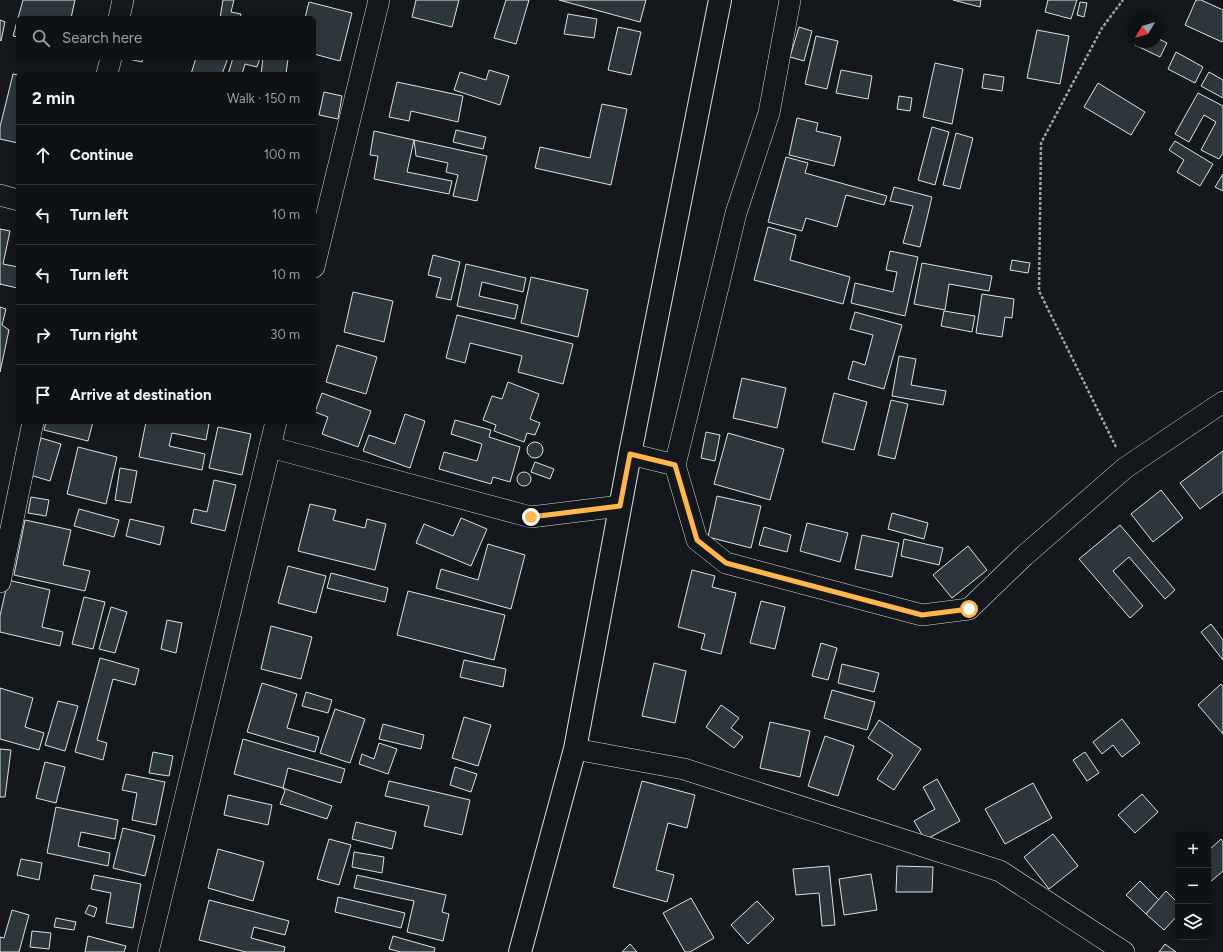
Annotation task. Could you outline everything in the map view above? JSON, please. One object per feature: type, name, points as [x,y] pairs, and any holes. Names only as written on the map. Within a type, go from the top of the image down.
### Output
[{"type":"main road","points":[[520,952],[575,749],[630,454],[720,0]]},
{"type":"street","points":[[119,16],[123,0]]},
{"type":"street","points":[[316,259],[379,0]]},
{"type":"street","points":[[790,0],[769,113],[736,213],[675,465],[697,540],[726,563],[922,615],[969,609],[1024,556],[1125,468],[1223,402]]},
{"type":"street","points":[[108,72],[110,60]]},
{"type":"street","points":[[0,195],[16,199]]},
{"type":"street","points":[[0,582],[34,424]]},
{"type":"street","points":[[148,952],[276,424]]},
{"type":"street","points":[[270,446],[531,517],[620,506]]},
{"type":"street","points":[[630,454],[675,465]]},
{"type":"street","points":[[575,749],[684,769],[1000,871],[1124,952]]},
{"type":"path","points":[[1123,0],[1102,28],[1041,143],[1039,291],[1125,468]]},
{"type":"building","points":[[23,0],[75,0],[71,16],[19,16]]},
{"type":"building","points":[[223,0],[234,0],[231,12],[241,14],[240,16],[220,16]]},
{"type":"building","points":[[416,0],[459,0],[452,27],[412,17]]},
{"type":"building","points":[[506,0],[529,0],[516,44],[494,38]]},
{"type":"building","points":[[559,0],[646,0],[640,22]]},
{"type":"building","points":[[953,0],[981,0],[980,7]]},
{"type":"building","points":[[1048,0],[1077,0],[1071,19],[1045,12]]},
{"type":"building","points":[[1196,0],[1201,0],[1223,10],[1222,42],[1185,25]]},
{"type":"building","points":[[309,2],[352,13],[340,61],[316,55],[316,16],[306,16]]},
{"type":"building","points":[[1080,2],[1087,3],[1084,17],[1077,15]]},
{"type":"building","points":[[568,14],[597,19],[594,38],[564,34]]},
{"type":"building","points":[[0,20],[5,22],[1,41],[0,40]]},
{"type":"building","points":[[16,25],[16,37],[13,36]]},
{"type":"building","points":[[618,27],[641,32],[631,75],[608,70]]},
{"type":"building","points":[[799,27],[812,31],[804,61],[790,57]]},
{"type":"building","points":[[1037,30],[1069,36],[1060,84],[1027,78]]},
{"type":"building","points":[[816,36],[838,41],[827,89],[805,84]]},
{"type":"building","points":[[1163,41],[1167,43],[1160,57],[1141,48],[1163,48]]},
{"type":"building","points":[[1176,52],[1203,67],[1195,83],[1168,69]]},
{"type":"building","points":[[195,60],[227,60],[223,72],[192,72]]},
{"type":"building","points":[[232,60],[259,60],[257,67],[245,64],[243,72],[229,72]]},
{"type":"building","points":[[263,60],[288,60],[286,72],[261,72]]},
{"type":"building","points":[[935,63],[963,69],[952,124],[923,117]]},
{"type":"building","points":[[489,70],[509,76],[500,105],[454,90],[460,72],[486,80]]},
{"type":"building","points":[[841,70],[872,76],[868,99],[836,93]]},
{"type":"building","points":[[1209,72],[1223,80],[1223,98],[1201,86]]},
{"type":"building","points":[[13,74],[16,75],[16,143],[0,139],[0,127]]},
{"type":"building","points":[[984,74],[1004,77],[1002,91],[982,88]]},
{"type":"building","points":[[397,82],[463,96],[458,122],[411,111],[409,121],[389,117]]},
{"type":"building","points":[[1098,83],[1145,112],[1131,135],[1084,107]]},
{"type":"building","points":[[324,92],[342,96],[338,119],[319,115]]},
{"type":"building","points":[[1198,93],[1223,106],[1223,153],[1219,159],[1201,150],[1216,122],[1204,115],[1189,142],[1175,134]]},
{"type":"building","points":[[899,96],[912,98],[910,111],[897,109]]},
{"type":"building","points":[[602,104],[627,109],[611,185],[535,168],[540,147],[590,158]]},
{"type":"building","points":[[797,118],[818,123],[816,131],[841,137],[834,166],[789,155]]},
{"type":"building","points":[[932,127],[949,132],[935,185],[918,180]]},
{"type":"building","points":[[456,130],[486,137],[483,149],[453,142]]},
{"type":"building","points":[[374,131],[414,140],[407,172],[452,181],[449,194],[374,179],[378,156],[370,155]]},
{"type":"building","points":[[956,133],[973,138],[960,189],[943,185]]},
{"type":"building","points":[[414,140],[487,156],[477,201],[453,196],[458,175],[446,172],[448,163],[416,156]]},
{"type":"building","points":[[1175,141],[1213,164],[1200,186],[1177,172],[1184,160],[1169,150]]},
{"type":"building","points":[[786,157],[808,163],[805,173],[887,196],[884,205],[846,195],[837,227],[806,218],[802,231],[768,222]]},
{"type":"building","points":[[1223,174],[1223,191],[1215,187]]},
{"type":"building","points":[[894,187],[932,197],[920,247],[903,243],[913,206],[890,201]]},
{"type":"building","points":[[768,227],[796,235],[790,260],[850,277],[843,304],[754,280]]},
{"type":"building","points":[[0,229],[10,231],[3,264],[16,267],[16,288],[0,284]]},
{"type":"building","points":[[890,251],[918,257],[905,316],[851,303],[855,283],[893,292],[897,272],[886,270]]},
{"type":"building","points":[[433,255],[460,262],[451,300],[436,297],[441,278],[428,275]]},
{"type":"building","points":[[1012,260],[1030,263],[1028,273],[1010,270]]},
{"type":"building","points":[[922,263],[992,276],[989,291],[949,284],[945,310],[914,304]]},
{"type":"building","points":[[466,264],[526,278],[523,292],[482,282],[479,296],[518,305],[515,319],[457,306]]},
{"type":"building","points":[[531,277],[588,290],[578,337],[521,323]]},
{"type":"building","points":[[353,292],[393,301],[384,342],[344,332]]},
{"type":"building","points":[[982,294],[1014,299],[1012,318],[1005,317],[1002,337],[976,333]]},
{"type":"building","points":[[0,307],[6,309],[2,325],[9,330],[0,372]]},
{"type":"building","points":[[944,311],[975,316],[972,332],[941,326]]},
{"type":"building","points":[[855,312],[902,325],[884,389],[848,379],[853,361],[865,365],[873,335],[850,329]]},
{"type":"building","points":[[457,315],[573,344],[563,384],[518,372],[522,356],[470,343],[465,363],[446,358]]},
{"type":"building","points":[[337,345],[377,357],[366,394],[326,382]]},
{"type":"building","points":[[899,356],[916,359],[911,385],[946,391],[943,405],[892,396]]},
{"type":"building","points":[[742,378],[786,388],[777,428],[733,418]]},
{"type":"building","points":[[508,382],[539,394],[530,419],[540,423],[535,435],[527,433],[524,442],[494,431],[496,425],[483,420],[492,396],[502,399]]},
{"type":"building","points":[[322,393],[371,411],[358,447],[322,434],[328,417],[316,412]]},
{"type":"building","points":[[834,393],[867,402],[854,450],[822,442]]},
{"type":"building","points":[[891,400],[908,404],[895,459],[878,455]]},
{"type":"building","points":[[405,414],[425,421],[410,468],[363,451],[369,435],[395,444]]},
{"type":"building","points":[[455,420],[491,430],[489,437],[520,447],[510,482],[493,477],[491,484],[439,469],[444,452],[477,461],[482,444],[451,434]]},
{"type":"building","points":[[46,424],[92,424],[88,441],[44,430]]},
{"type":"building","points":[[146,424],[209,424],[206,440],[172,433],[169,446],[205,454],[202,470],[139,457]]},
{"type":"building","points":[[218,427],[251,434],[242,475],[209,468]]},
{"type":"building","points":[[706,432],[720,435],[715,461],[701,458]]},
{"type":"building","points":[[728,433],[784,449],[770,500],[714,484]]},
{"type":"building","points":[[41,438],[61,444],[50,481],[30,475]]},
{"type":"building","points":[[535,442],[542,447],[543,450],[538,457],[535,458],[528,453],[527,450],[532,443]]},
{"type":"building","points":[[78,447],[117,457],[106,504],[67,494]]},
{"type":"building","points":[[1223,451],[1223,492],[1200,509],[1180,483]]},
{"type":"building","points":[[535,462],[554,469],[550,479],[531,472]]},
{"type":"building","points":[[120,468],[137,471],[131,503],[115,500]]},
{"type":"building","points":[[521,472],[527,472],[531,476],[531,482],[527,486],[521,486],[517,482],[517,476]]},
{"type":"building","points":[[214,480],[236,485],[225,531],[191,523],[194,509],[207,512]]},
{"type":"building","points":[[1161,490],[1183,518],[1153,542],[1131,514]]},
{"type":"building","points":[[717,496],[761,506],[751,548],[708,537]]},
{"type":"building","points":[[31,497],[49,500],[46,516],[28,513]]},
{"type":"building","points":[[310,504],[336,510],[333,520],[365,528],[367,519],[386,524],[375,570],[298,551]]},
{"type":"building","points":[[79,509],[119,520],[114,537],[74,526]]},
{"type":"building","points":[[892,513],[928,523],[924,539],[888,529]]},
{"type":"building","points":[[461,518],[487,529],[471,566],[416,543],[424,524],[453,536]]},
{"type":"building","points":[[130,519],[164,527],[160,545],[126,536]]},
{"type":"building","points":[[25,520],[71,530],[63,565],[90,571],[85,591],[14,575]]},
{"type":"building","points":[[807,523],[848,533],[840,562],[800,551]]},
{"type":"building","points":[[1120,525],[1175,590],[1165,599],[1129,557],[1113,571],[1143,606],[1130,618],[1079,559]]},
{"type":"building","points":[[764,527],[791,535],[787,552],[759,545]]},
{"type":"building","points":[[862,535],[899,543],[892,577],[855,569]]},
{"type":"building","points":[[904,539],[943,548],[939,565],[901,556]]},
{"type":"building","points":[[488,544],[525,555],[511,609],[436,588],[441,569],[478,580]]},
{"type":"building","points":[[968,546],[987,570],[952,598],[933,575]]},
{"type":"building","points":[[288,566],[326,576],[316,613],[278,603]]},
{"type":"building","points":[[692,570],[715,576],[712,587],[736,593],[721,654],[701,649],[705,634],[678,627]]},
{"type":"building","points":[[331,573],[388,588],[385,602],[327,588]]},
{"type":"building","points":[[8,580],[50,590],[42,627],[63,632],[60,646],[0,632],[0,616]]},
{"type":"building","points":[[408,591],[505,615],[494,660],[397,635]]},
{"type":"building","points":[[84,597],[105,602],[93,649],[72,644]]},
{"type":"building","points":[[761,601],[785,607],[775,649],[750,643]]},
{"type":"building","points":[[111,607],[127,612],[115,653],[99,649]]},
{"type":"building","points":[[167,620],[182,623],[176,653],[161,649]]},
{"type":"building","points":[[1211,624],[1223,640],[1223,660],[1201,632]]},
{"type":"building","points":[[271,626],[312,637],[301,679],[261,669]]},
{"type":"building","points":[[821,643],[837,648],[828,680],[812,676]]},
{"type":"building","points":[[100,658],[139,669],[135,685],[113,679],[97,740],[107,743],[103,760],[75,752]]},
{"type":"building","points":[[464,660],[506,669],[503,687],[460,677]]},
{"type":"building","points":[[654,663],[686,671],[675,723],[642,716]]},
{"type":"building","points":[[842,664],[879,673],[874,692],[838,683]]},
{"type":"building","points":[[262,683],[297,694],[287,728],[319,737],[315,752],[247,732]]},
{"type":"building","points":[[1221,684],[1223,687],[1223,734],[1198,705]]},
{"type":"building","points":[[0,688],[33,698],[25,727],[44,733],[39,750],[0,739]]},
{"type":"building","points":[[832,690],[875,702],[867,730],[824,718]]},
{"type":"building","points":[[306,692],[332,700],[328,713],[302,706]]},
{"type":"building","points":[[58,701],[78,706],[65,751],[45,745]]},
{"type":"building","points":[[721,705],[739,718],[731,728],[743,737],[734,748],[706,727]]},
{"type":"building","points":[[335,709],[365,719],[350,763],[320,753]]},
{"type":"building","points":[[464,717],[491,725],[478,766],[452,758]]},
{"type":"building","points":[[1122,719],[1140,743],[1122,757],[1113,745],[1102,754],[1093,742]]},
{"type":"building","points":[[879,720],[921,749],[894,790],[877,779],[893,755],[868,738]]},
{"type":"building","points":[[770,722],[810,731],[800,777],[760,768]]},
{"type":"building","points":[[383,724],[424,735],[421,749],[379,739]]},
{"type":"building","points":[[825,736],[854,746],[838,796],[808,786]]},
{"type":"building","points":[[243,739],[345,769],[341,783],[288,768],[283,788],[234,774]]},
{"type":"building","points":[[379,743],[397,749],[388,774],[359,764],[362,754],[374,759]]},
{"type":"building","points":[[0,749],[11,750],[5,797],[0,797]]},
{"type":"building","points":[[153,752],[173,756],[169,776],[149,773]]},
{"type":"building","points":[[1085,752],[1099,773],[1087,781],[1073,760]]},
{"type":"building","points":[[45,762],[65,767],[56,803],[36,798]]},
{"type":"building","points":[[455,767],[477,774],[471,792],[450,785]]},
{"type":"building","points":[[126,774],[165,782],[156,825],[132,820],[137,793],[122,790]]},
{"type":"building","points":[[937,779],[960,821],[925,840],[914,821],[935,809],[923,787]]},
{"type":"building","points":[[389,781],[470,800],[462,835],[424,826],[429,806],[385,796]]},
{"type":"building","points":[[642,781],[695,795],[687,828],[668,823],[656,870],[674,875],[667,902],[613,887]]},
{"type":"building","points":[[1033,783],[1052,818],[1005,844],[985,809]]},
{"type":"building","points":[[283,788],[332,806],[327,819],[280,804],[285,791]]},
{"type":"building","points":[[1142,794],[1158,812],[1135,833],[1118,815]]},
{"type":"building","points":[[228,795],[272,805],[268,825],[224,815]]},
{"type":"building","points":[[56,807],[118,820],[115,839],[81,832],[78,846],[110,853],[108,866],[47,853]]},
{"type":"building","points":[[356,822],[396,832],[392,849],[352,839]]},
{"type":"building","points":[[123,828],[155,836],[145,876],[113,868]]},
{"type":"building","points":[[1053,834],[1078,866],[1049,889],[1024,857]]},
{"type":"building","points":[[329,839],[351,845],[339,885],[317,879]]},
{"type":"building","points":[[1221,839],[1223,842],[1223,871],[1211,881],[1211,868],[1211,848]]},
{"type":"building","points":[[218,849],[264,862],[253,901],[208,888]]},
{"type":"building","points":[[354,852],[384,857],[382,873],[352,867]]},
{"type":"building","points":[[21,859],[42,863],[39,880],[17,875]]},
{"type":"building","points":[[829,866],[835,925],[822,926],[819,893],[796,895],[793,869]]},
{"type":"building","points":[[897,866],[933,867],[932,892],[896,892]]},
{"type":"building","points":[[871,874],[877,910],[844,915],[839,879]]},
{"type":"building","points":[[94,875],[141,884],[133,928],[106,923],[111,893],[91,889]]},
{"type":"building","points":[[357,875],[446,895],[442,912],[449,914],[443,941],[407,932],[414,901],[354,888]]},
{"type":"building","points":[[1140,881],[1159,900],[1146,914],[1126,895]]},
{"type":"building","points":[[1166,891],[1175,900],[1175,918],[1164,930],[1146,914]]},
{"type":"building","points":[[338,897],[405,913],[401,928],[335,912]]},
{"type":"building","points":[[691,898],[714,938],[690,952],[685,952],[663,913]]},
{"type":"building","points":[[209,900],[289,921],[285,935],[254,927],[251,938],[285,947],[284,952],[246,952],[199,940]]},
{"type":"building","points":[[757,901],[774,919],[748,944],[731,925]]},
{"type":"building","points":[[89,905],[97,908],[94,917],[85,913]]},
{"type":"building","points":[[12,910],[29,915],[19,952],[0,952],[0,937],[4,938]]},
{"type":"building","points":[[56,918],[76,922],[74,930],[54,927]]},
{"type":"building","points":[[32,931],[51,933],[49,949],[30,947]]},
{"type":"building","points":[[88,936],[126,946],[124,952],[85,952]]},
{"type":"building","points":[[393,936],[435,948],[434,952],[401,952],[389,949]]},
{"type":"building","points":[[630,944],[637,952],[622,952]]},
{"type":"building","points":[[1165,944],[1176,952],[1159,952]]},
{"type":"route","points":[[531,517],[620,506],[630,454],[675,465],[697,540],[726,563],[922,615],[969,609]]}]
